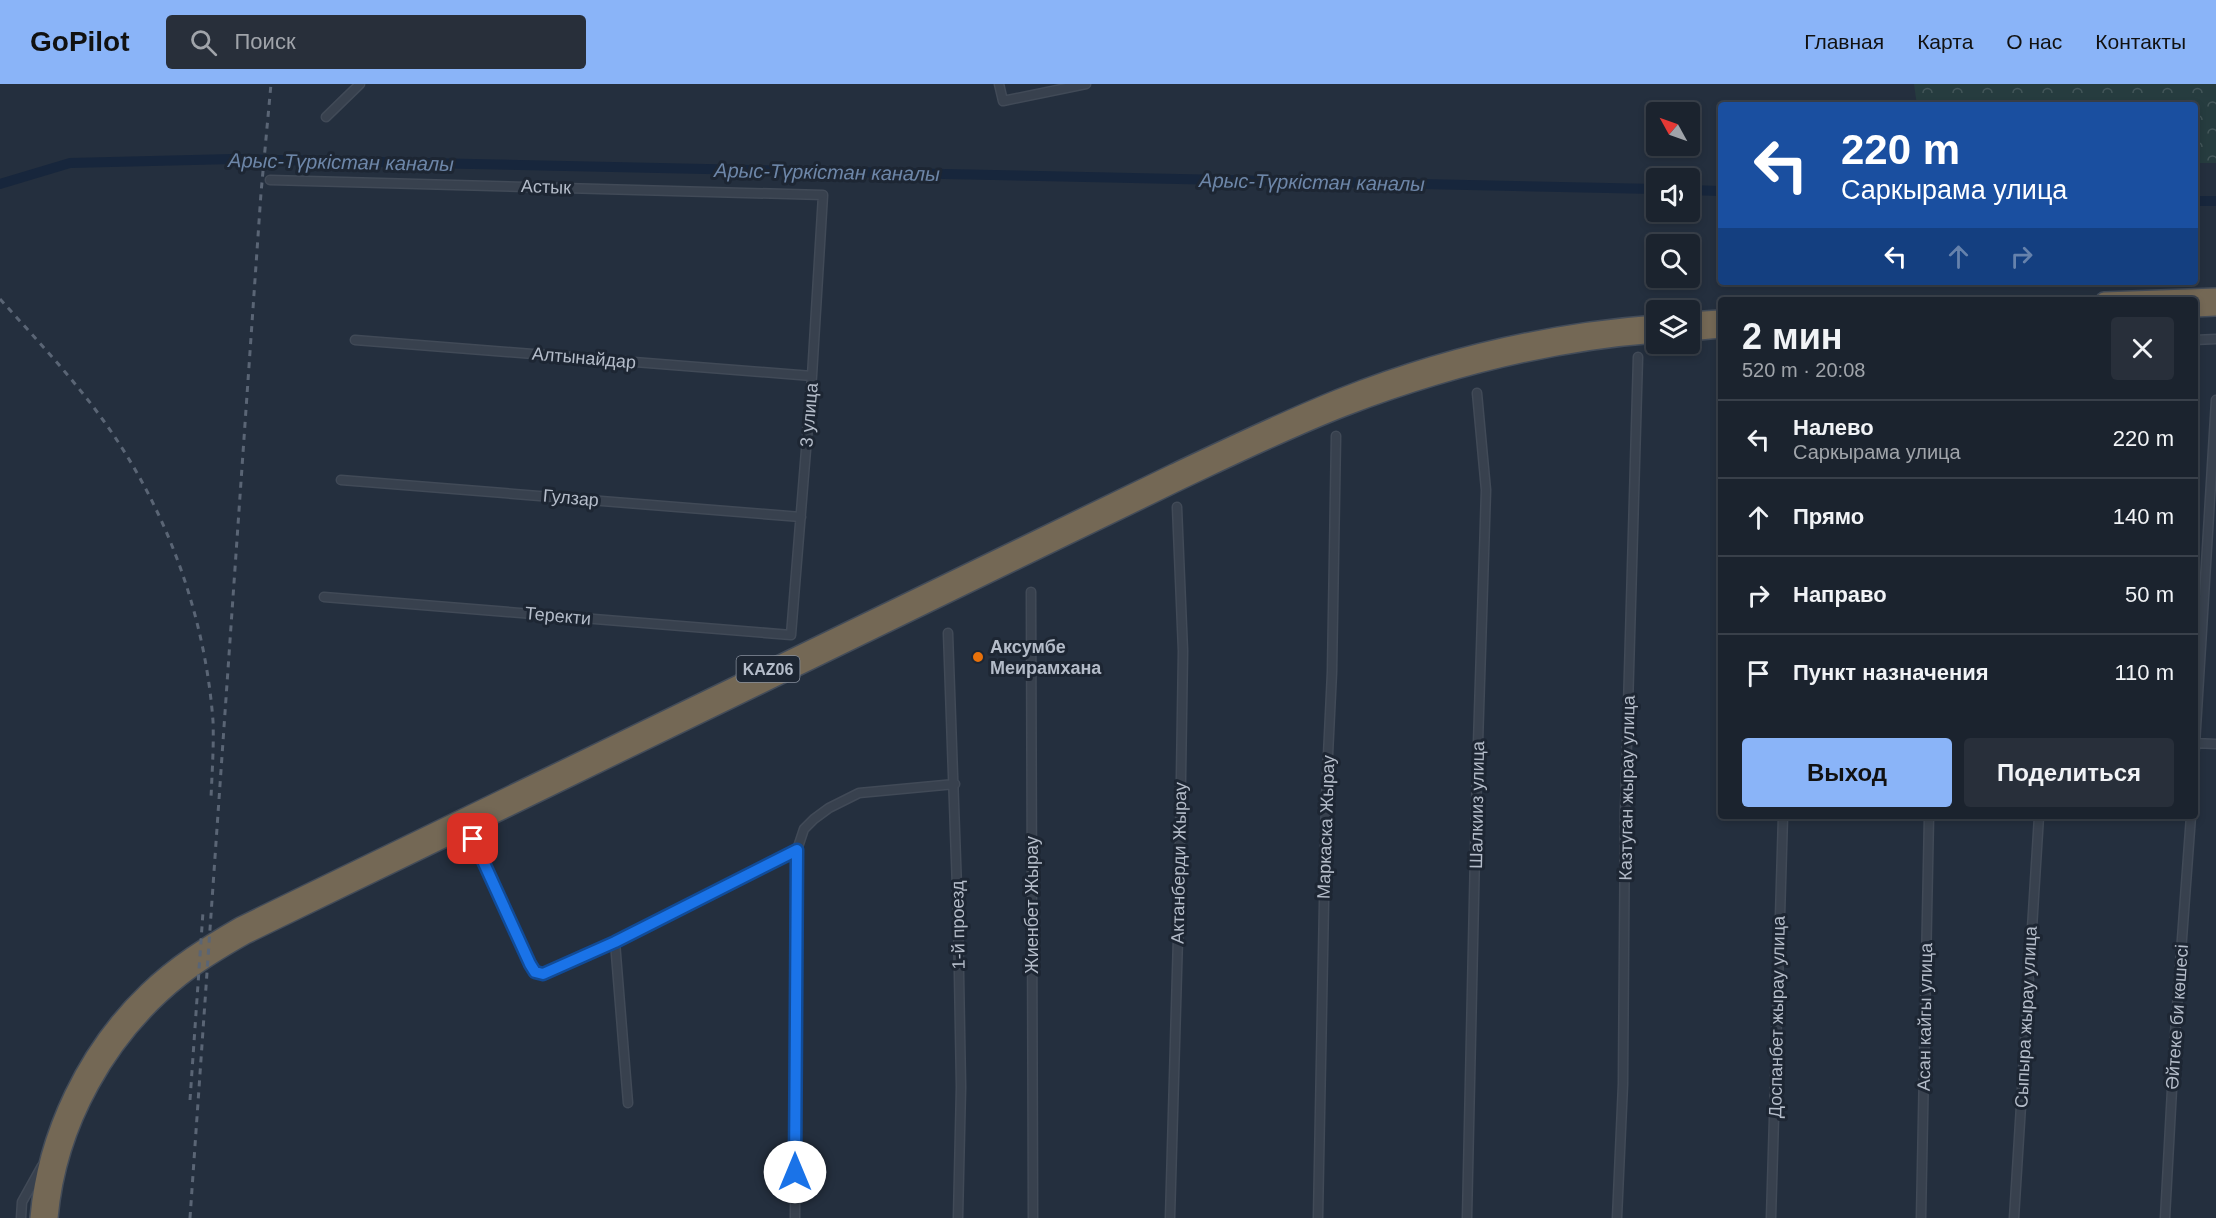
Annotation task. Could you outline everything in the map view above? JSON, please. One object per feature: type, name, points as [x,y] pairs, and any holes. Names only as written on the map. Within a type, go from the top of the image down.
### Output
[{"type":"highway","points":[[2188,297],[2216,296]]},
{"type":"highway","points":[[2198,309],[2216,308]]},
{"type":"highway","points":[[1700,319],[1718,318]]},
{"type":"highway","name":"KАZ06","points":[[38,1218],[53,1144],[75,1088],[94,1056],[118,1023],[146,992],[173,968],[240,925],[1173,472],[1317,406],[1408,372],[1476,353],[1556,334],[1646,324]]},
{"type":"highway","points":[[1700,332],[1718,330]]},
{"type":"highway","name":"KАZ06","points":[[50,1218],[59,1168],[70,1131],[86,1094],[110,1054],[154,1001],[208,958],[246,936],[1178,483],[1344,408],[1412,384],[1558,346],[1646,336]]},
{"type":"street","points":[[326,117],[360,84]]},
{"type":"street","points":[[999,84],[1003,101],[1086,84]]},
{"type":"street","name":"Астык","points":[[270,180],[823,195]]},
{"type":"street","name":"3 улица","points":[[791,635],[812,376],[823,195]]},
{"type":"street","points":[[2198,340],[2216,339]]},
{"type":"street","name":"Алтынайдар","points":[[355,340],[812,376]]},
{"type":"street","name":"Казтуган жырау улица","points":[[1617,1218],[1623,1084],[1625,812],[1638,357]]},
{"type":"street","name":"Шалкииз улица","points":[[1467,1218],[1486,490],[1477,393]]},
{"type":"street","points":[[2198,694],[2216,400]]},
{"type":"street","name":"Маркаска Жырау","points":[[1318,1218],[1325,808],[1332,672],[1336,436]]},
{"type":"street","name":"Гулзар","points":[[341,480],[801,517]]},
{"type":"street","name":"Актанберди Жырау","points":[[1170,1218],[1183,651],[1177,507]]},
{"type":"street","name":"Жиенбет Жырау","points":[[1030,592],[1033,1218]]},
{"type":"street","name":"Теректи","points":[[324,597],[791,635]]},
{"type":"street","name":"1-й проезд","points":[[948,633],[955,784],[961,1087],[958,1218]]},
{"type":"street","points":[[2198,743],[2216,744]]},
{"type":"street","points":[[795,1218],[797,850],[804,829],[829,808],[859,793],[955,784]]},
{"type":"street","name":"Доспанбет жырау улица","points":[[1771,1218],[1784,819]]},
{"type":"street","name":"Асан кайгы улица","points":[[1921,1218],[1929,819]]},
{"type":"street","name":"Сыпыра жырау улица","points":[[2014,1218],[2039,819]]},
{"type":"street","name":"Әйтеке би көшесі","points":[[2165,1218],[2175,1034],[2191,819]]},
{"type":"street","points":[[468,828],[535,972],[543,974],[615,942],[797,850]]},
{"type":"street","points":[[615,942],[628,1103]]},
{"type":"street","points":[[21,1218],[22,1202],[53,1144]]},
{"type":"green space","points":[[1914,84],[2216,84],[2216,163],[2198,163],[2198,102],[1917,102]]},
{"type":"waterway","name":"Арыс-Түркістан каналы","points":[[0,184],[70,163],[233,159],[1646,189]]},
{"type":"waterway","name":"Арыс-Түркістан каналы","points":[[1700,190],[1718,191]]},
{"type":"waterway","name":"Арыс-Түркістан каналы","points":[[2198,201],[2216,201]]},
{"type":"railway","points":[[190,1218],[261,193],[271,84]]},
{"type":"railway","points":[[0,299],[66,373],[103,420],[146,489],[163,525],[179,563],[191,602],[209,681],[213,721],[211,798]]},
{"type":"railway","points":[[190,1100],[203,912]]},
{"type":"place","name":"Аксумбе Меирамхана","points":[[978,657]]},
{"type":"route","points":[[473,839],[530,964],[535,972],[543,974],[615,942],[797,850],[795,1172]]}]
